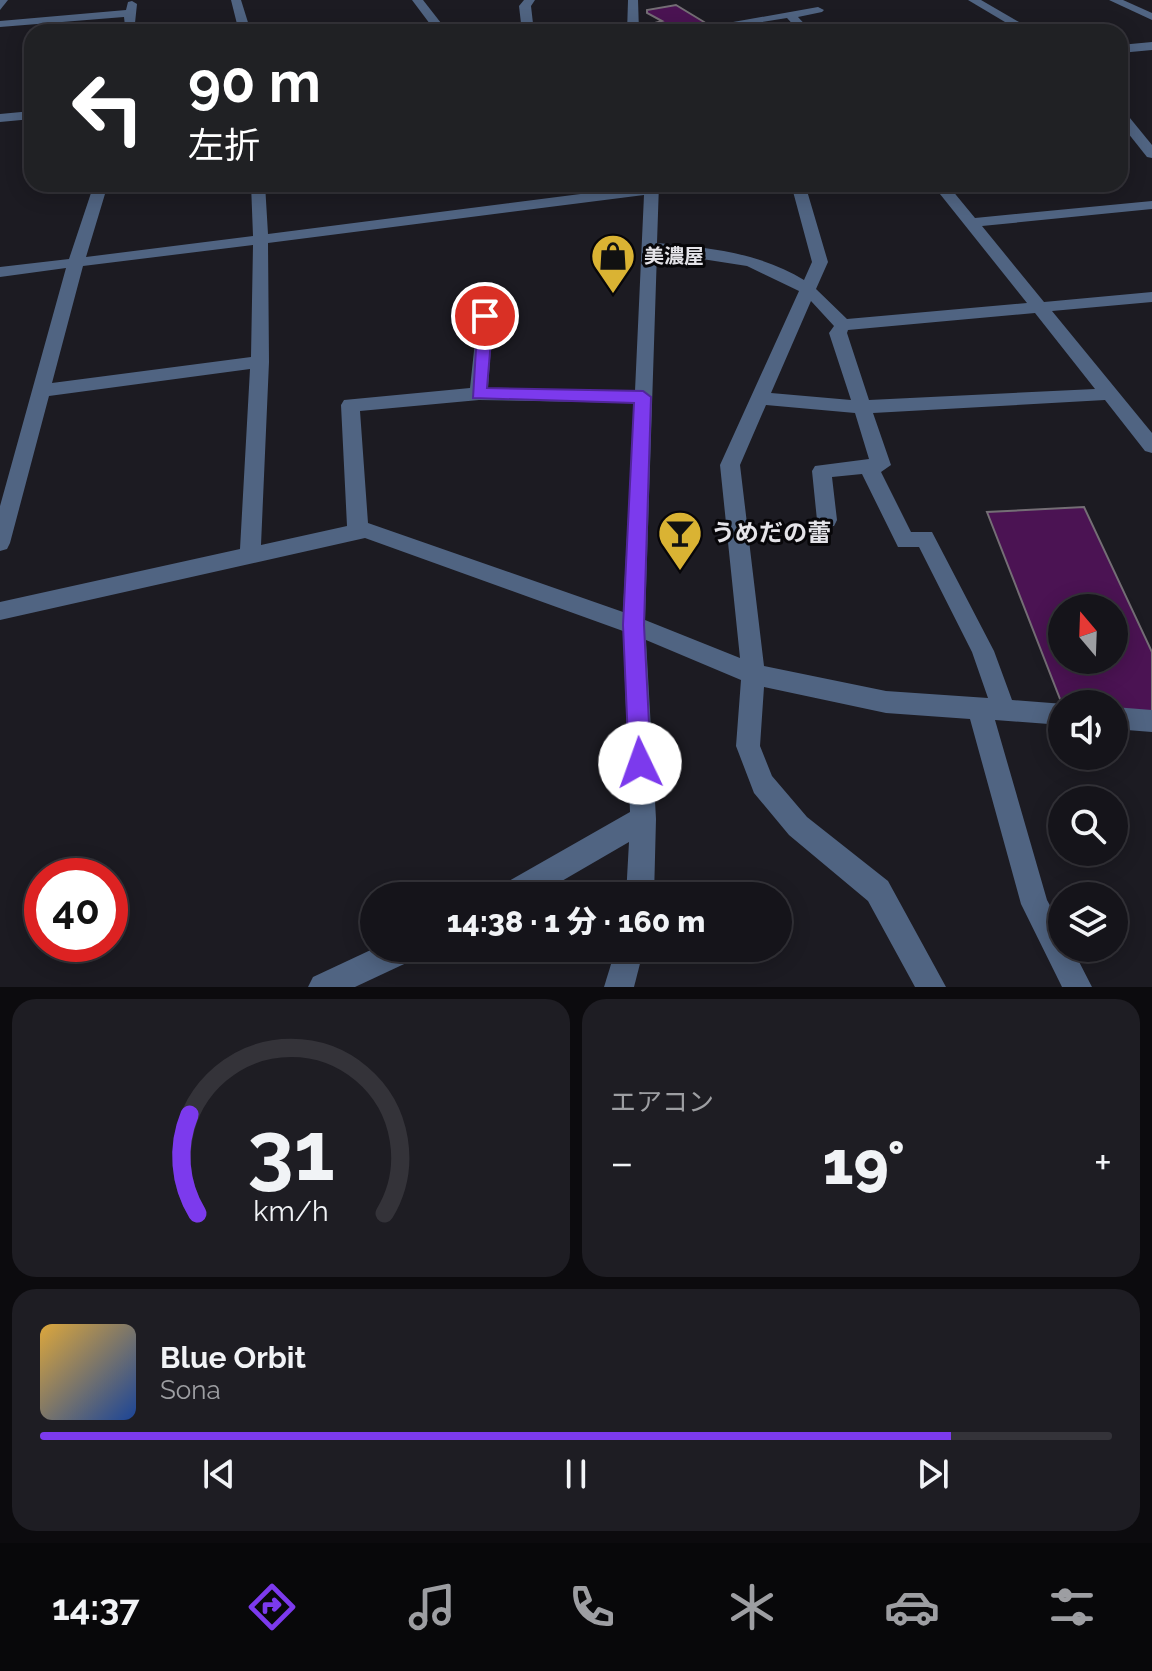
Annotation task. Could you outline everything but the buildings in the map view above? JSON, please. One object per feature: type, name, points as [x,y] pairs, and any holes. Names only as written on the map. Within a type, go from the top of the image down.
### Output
[{"type":"street","points":[[0,7],[3,0]]},
{"type":"street","points":[[129,24],[128,13],[133,0]]},
{"type":"street","points":[[236,0],[243,24]]},
{"type":"street","points":[[417,0],[436,24]]},
{"type":"street","points":[[527,24],[525,6],[530,0]]},
{"type":"street","points":[[633,0],[633,24]]},
{"type":"street","points":[[973,0],[1016,24]]},
{"type":"street","points":[[1114,0],[1152,17]]},
{"type":"street","points":[[709,24],[707,21],[740,7]]},
{"type":"street","points":[[739,24],[818,10]]},
{"type":"street","points":[[0,24],[128,13]]},
{"type":"street","points":[[788,13],[798,24]]},
{"type":"street","points":[[1128,48],[1152,46]]},
{"type":"street","points":[[1128,50],[1152,65]]},
{"type":"street","points":[[0,118],[24,116]]},
{"type":"street","points":[[1128,130],[1152,154]]},
{"type":"street","points":[[0,543],[76,262],[98,192]]},
{"type":"street","points":[[250,554],[260,362],[262,240],[259,192]]},
{"type":"street","points":[[0,272],[615,192]]},
{"type":"street","points":[[641,882],[643,819],[634,625],[652,192]]},
{"type":"street","points":[[801,192],[820,262],[730,465],[753,674],[748,746],[763,784],[798,826],[878,891],[931,987]]},
{"type":"street","points":[[946,192],[1152,446]]},
{"type":"street","points":[[971,223],[1152,205]]},
{"type":"street","points":[[650,247],[717,252],[806,289],[843,325],[1152,297]]},
{"type":"street","points":[[479,394],[487,290]]},
{"type":"street","points":[[827,520],[822,471],[881,465],[838,333],[843,325]]},
{"type":"street","points":[[41,391],[260,362]]},
{"type":"street","points":[[358,532],[350,405],[479,394],[643,397]]},
{"type":"street","points":[[758,398],[862,407],[1110,394]]},
{"type":"street","points":[[868,466],[905,541],[925,538],[983,651],[991,709],[1035,904],[1077,987]]},
{"type":"street","points":[[0,611],[365,530],[634,625],[753,674],[886,702],[1048,713]]},
{"type":"street","points":[[1128,719],[1152,721]]},
{"type":"street","points":[[534,882],[643,819]]},
{"type":"street","points":[[323,987],[377,962]]},
{"type":"street","points":[[619,987],[626,962]]},
{"type":"place","name":"美濃屋","points":[[613,295]]},
{"type":"place","name":"うめだの蕾","points":[[680,572]]},
{"type":"route","points":[[485,316],[479,394],[643,397],[634,625],[640,763]]}]
